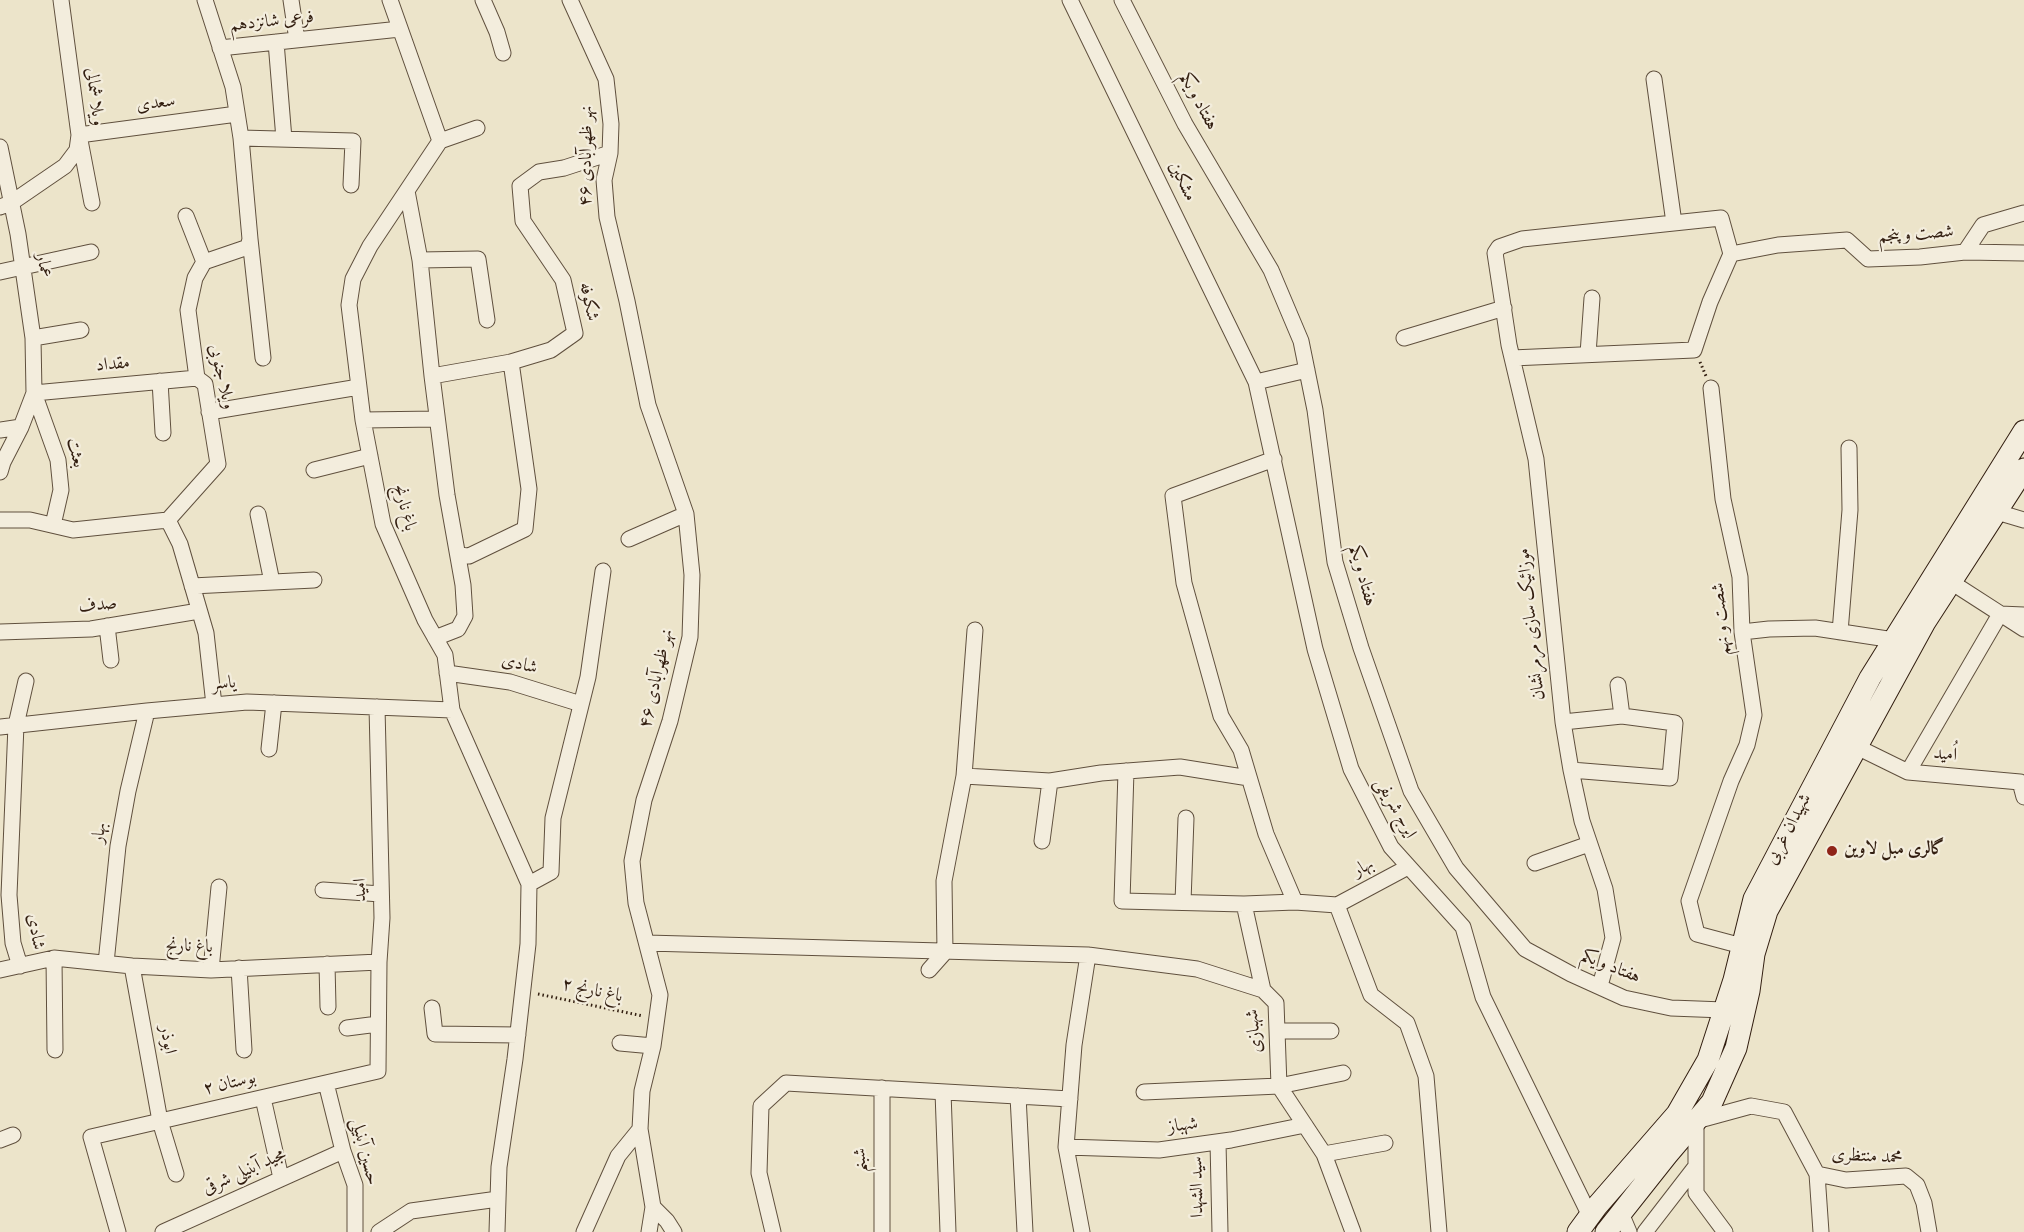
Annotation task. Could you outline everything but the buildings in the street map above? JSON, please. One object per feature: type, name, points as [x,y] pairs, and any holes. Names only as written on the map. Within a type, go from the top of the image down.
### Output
[{"type":"main road","name":"شهیدان غربی","points":[[1584,1224],[1677,1114],[1708,1060],[1754,899],[1870,678],[2024,431]]},
{"type":"main road","name":"شهیدان غربی","points":[[1606,1232],[1625,1222],[1696,1121],[1712,1102],[1736,1048],[1749,992],[1754,954],[1767,911],[1925,622],[2022,476]]},
{"type":"street","name":"ویلا شمالی","points":[[6,205],[65,166],[77,150],[79,135],[61,0]]},
{"type":"street","points":[[206,0],[233,87],[241,138],[262,358]]},
{"type":"street","points":[[291,0],[297,40]]},
{"type":"street","points":[[390,0],[440,141],[477,128]]},
{"type":"street","points":[[483,0],[503,52]]},
{"type":"street","name":"نهر ظهرآبادی ۴۶","points":[[570,0],[606,79],[610,124],[610,153],[604,180],[607,218],[627,300],[648,405],[686,514],[692,575],[690,637],[670,721],[644,800],[632,861],[636,903],[660,994],[642,1091],[640,1129],[652,1207],[648,1232]]},
{"type":"street","name":"مشکین","points":[[1070,0],[1256,381]]},
{"type":"street","name":"هفتاد و یکم","points":[[1122,0],[1185,123],[1271,270],[1301,340],[1315,410],[1335,562],[1361,648],[1411,791],[1456,868],[1525,950],[1624,998],[1671,1008],[1724,1010]]},
{"type":"street","name":"فرعی شانزدهم","points":[[220,48],[400,29]]},
{"type":"street","points":[[276,42],[284,139]]},
{"type":"street","points":[[1512,358],[1694,350],[1710,302],[1731,254],[1721,218],[1674,223],[1654,79]]},
{"type":"street","name":"سعدی","points":[[79,135],[237,114]]},
{"type":"street","points":[[79,135],[92,203]]},
{"type":"street","points":[[241,138],[353,141],[351,185]]},
{"type":"street","name":"باغ نارنج","points":[[440,141],[370,246],[353,279],[349,305],[363,420],[383,524],[425,620],[445,655],[452,710],[529,884],[528,944],[500,1167],[497,1232]]},
{"type":"street","name":"عمار","points":[[0,147],[6,205],[23,267],[33,338],[34,393]]},
{"type":"street","name":"شکوفه","points":[[511,362],[551,350],[574,333],[563,280],[524,222],[520,186],[539,172],[564,168],[610,153]]},
{"type":"street","points":[[407,191],[420,260],[447,495],[463,585],[465,616],[458,629],[435,638]]},
{"type":"street","name":"شصت و پنجم","points":[[1731,254],[1778,245],[1847,240],[1868,259],[1965,252],[1983,225],[2024,213]]},
{"type":"street","points":[[186,216],[204,262],[248,247],[250,239]]},
{"type":"street","name":"موزائیک سازی مرمرنشان","points":[[1599,986],[1613,938],[1605,888],[1582,821],[1571,770],[1563,722],[1536,459],[1512,358],[1495,254],[1499,247],[1522,239],[1674,223]]},
{"type":"street","points":[[0,272],[92,252]]},
{"type":"street","points":[[1965,252],[2024,253]]},
{"type":"street","points":[[420,260],[478,259],[486,320]]},
{"type":"street","name":"ویلا جنوبی","points":[[168,520],[218,464],[205,384],[196,378],[188,310],[195,278],[204,262]]},
{"type":"street","points":[[1588,354],[1592,298]]},
{"type":"street","points":[[1404,338],[1504,308]]},
{"type":"street","points":[[33,338],[81,330]]},
{"type":"street","points":[[432,376],[511,362],[529,489],[525,530],[469,556],[458,555]]},
{"type":"street","points":[[1256,381],[1307,370]]},
{"type":"street","name":"مقداد","points":[[34,393],[196,378]]},
{"type":"street","points":[[160,381],[163,433]]},
{"type":"street","name":"ایرج شریفی","points":[[1256,381],[1315,649],[1350,770],[1391,847],[1463,927],[1483,997],[1584,1224]]},
{"type":"street","points":[[209,412],[359,387]]},
{"type":"street","name":"شصت و نهم","points":[[1712,388],[1724,499],[1740,577],[1742,632],[1754,715],[1747,745],[1731,781],[1689,902],[1697,934],[1742,946]]},
{"type":"street","points":[[0,472],[34,393]]},
{"type":"street","name":"بعثت","points":[[34,393],[58,460],[61,490],[53,525]]},
{"type":"street","points":[[363,420],[438,419]]},
{"type":"street","points":[[0,430],[21,427]]},
{"type":"street","points":[[1840,632],[1850,510],[1849,448]]},
{"type":"street","points":[[314,470],[370,456]]},
{"type":"street","points":[[1274,459],[1173,496],[1184,583],[1221,716],[1241,750],[1266,834],[1295,902]]},
{"type":"street","points":[[1996,512],[2024,520]]},
{"type":"street","points":[[258,514],[272,582]]},
{"type":"street","points":[[628,539],[686,514]]},
{"type":"street","points":[[0,520],[30,520],[73,530],[168,520],[180,544],[206,633],[214,705]]},
{"type":"street","points":[[529,884],[551,872],[553,818],[588,676],[603,571]]},
{"type":"street","points":[[192,586],[314,580]]},
{"type":"street","points":[[1951,582],[2024,629]]},
{"type":"street","name":"صدف","points":[[0,632],[92,629],[200,611]]},
{"type":"street","points":[[2000,614],[2024,615]]},
{"type":"street","points":[[1908,772],[2000,614]]},
{"type":"street","points":[[107,626],[111,660]]},
{"type":"street","points":[[1742,632],[1804,628],[1894,640]]},
{"type":"street","points":[[929,970],[945,952],[944,881],[964,776],[975,630]]},
{"type":"street","name":"شادی","points":[[447,673],[510,682],[581,704]]},
{"type":"street","name":"شادی","points":[[20,966],[13,943],[9,895],[16,725],[26,681]]},
{"type":"street","points":[[1618,684],[1622,716]]},
{"type":"street","name":"یاسر","points":[[0,727],[247,702],[452,710]]},
{"type":"street","points":[[269,749],[274,703]]},
{"type":"street","name":"امید","points":[[377,707],[382,918],[379,962],[378,1071]]},
{"type":"street","name":"بهار","points":[[106,963],[118,846],[147,711]]},
{"type":"street","points":[[1563,722],[1622,716],[1675,723],[1670,778],[1571,770]]},
{"type":"street","name":"اُمید","points":[[1857,747],[1908,772],[2020,782],[2024,797]]},
{"type":"street","points":[[964,776],[1050,781],[1125,771],[1180,767],[1249,778]]},
{"type":"street","points":[[1125,771],[1122,901],[1244,904],[1295,902],[1337,905],[1371,995],[1407,1023],[1426,1076],[1439,1232]]},
{"type":"street","points":[[1042,841],[1050,781]]},
{"type":"street","points":[[1183,902],[1186,818]]},
{"type":"street","points":[[1535,863],[1589,844]]},
{"type":"street","name":"بهار","points":[[1337,905],[1408,867]]},
{"type":"street","points":[[212,970],[219,887]]},
{"type":"street","points":[[323,890],[381,894]]},
{"type":"street","points":[[1244,904],[1263,990]]},
{"type":"street","name":"شهبازی","points":[[647,943],[1088,955],[1197,969],[1263,990],[1276,1003],[1279,1086]]},
{"type":"street","points":[[1082,1232],[1066,1147],[1074,1046],[1088,955]]},
{"type":"street","points":[[54,958],[56,1050]]},
{"type":"street","name":"باغ نارنج","points":[[0,970],[54,958],[132,966],[212,970],[379,962]]},
{"type":"street","points":[[327,964],[328,1007]]},
{"type":"street","name":"ابوذر","points":[[132,966],[160,1121],[176,1174]]},
{"type":"street","points":[[239,968],[244,1050]]},
{"type":"street","points":[[432,1008],[435,1034],[518,1035]]},
{"type":"street","points":[[347,1028],[378,1024]]},
{"type":"street","points":[[1277,1031],[1331,1031]]},
{"type":"street","points":[[620,1043],[652,1046]]},
{"type":"street","name":"بوستان ۲","points":[[117,1232],[91,1137],[378,1071]]},
{"type":"street","points":[[1144,1092],[1279,1086],[1343,1073]]},
{"type":"street","name":"حسین آبنیلی","points":[[326,1083],[342,1151],[355,1185],[355,1232]]},
{"type":"street","points":[[773,1232],[759,1173],[761,1106],[786,1083],[1070,1099]]},
{"type":"street","points":[[1279,1086],[1324,1154],[1353,1232]]},
{"type":"street","name":"شبنم","points":[[882,1088],[882,1232]]},
{"type":"street","points":[[943,1092],[948,1232]]},
{"type":"street","points":[[1018,1096],[1025,1232]]},
{"type":"street","points":[[263,1098],[281,1178]]},
{"type":"street","name":"محمد منتظری","points":[[1696,1121],[1751,1106],[1784,1112],[1817,1174],[1846,1180],[1906,1176],[1917,1185],[1924,1203],[1929,1232]]},
{"type":"street","points":[[1696,1121],[1696,1193],[1725,1232]]},
{"type":"street","name":"شهباز","points":[[1066,1147],[1159,1150],[1218,1142],[1305,1125]]},
{"type":"street","points":[[584,1232],[618,1155],[640,1129]]},
{"type":"street","name":"سید الشهدا","points":[[1218,1142],[1220,1232]]},
{"type":"street","points":[[1324,1154],[1385,1143]]},
{"type":"street","name":"مجید آبنیلی شرقی","points":[[163,1232],[342,1151]]},
{"type":"street","points":[[1646,1232],[1696,1166]]},
{"type":"street","points":[[1817,1174],[1821,1232]]},
{"type":"street","points":[[379,1232],[411,1211],[498,1200]]},
{"type":"street","points":[[652,1207],[667,1221],[674,1232]]},
{"type":"path","points":[[1694,350],[1712,388]]},
{"type":"path","name":"باغ نارنج ۲","points":[[523,991],[657,1019]]},
{"type":"place","name":"گالری مبل لاوین","points":[[1832,851]]}]
